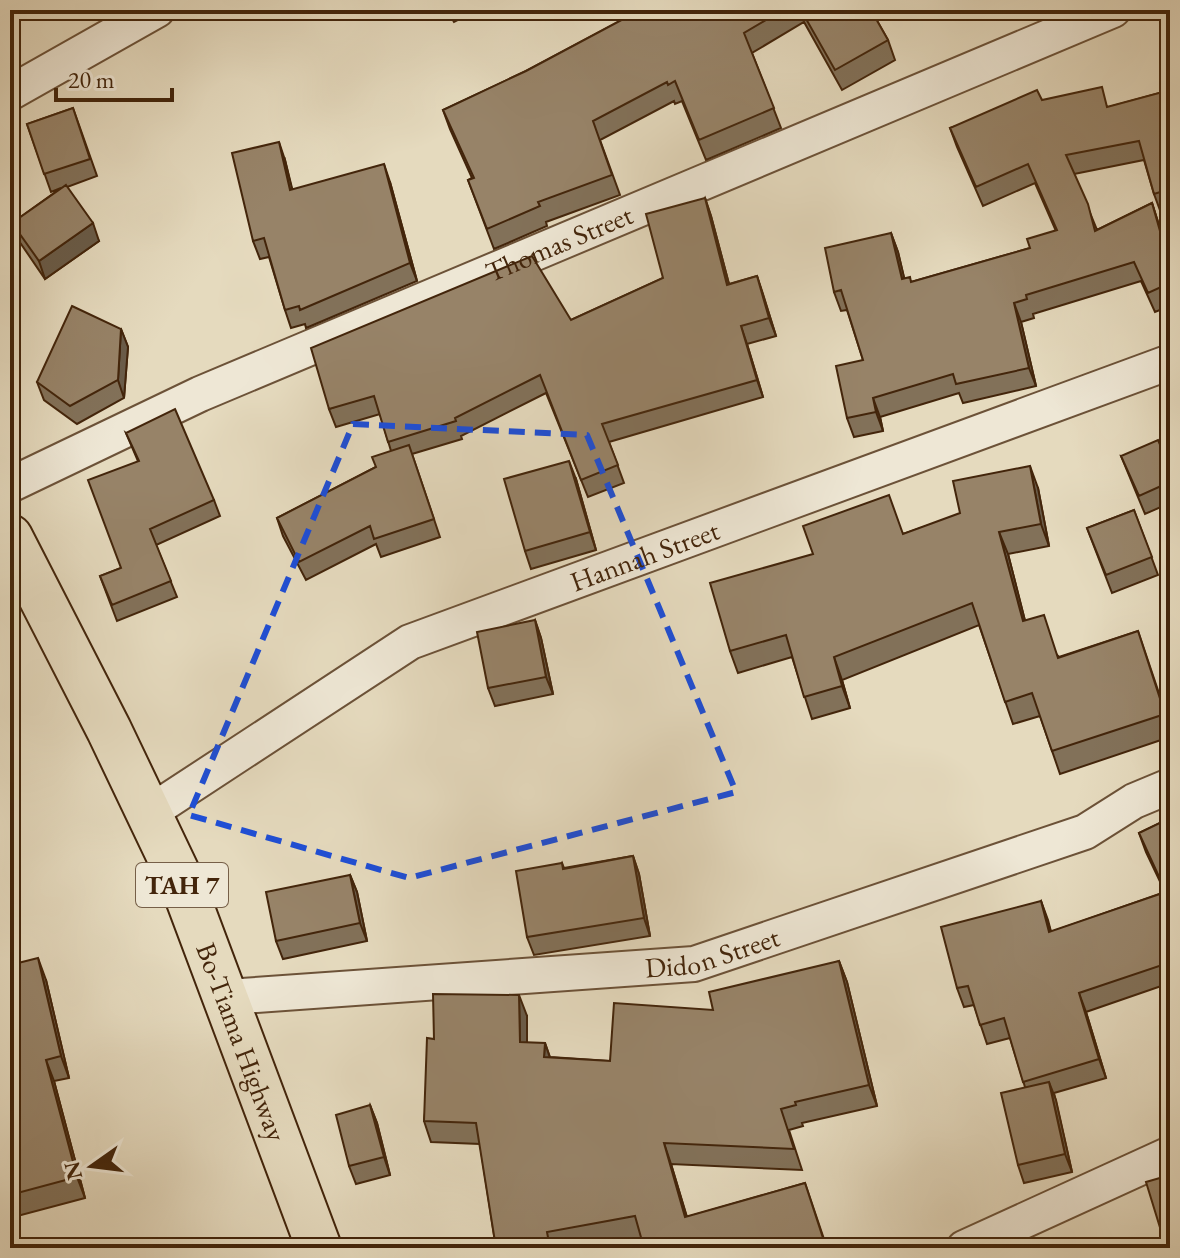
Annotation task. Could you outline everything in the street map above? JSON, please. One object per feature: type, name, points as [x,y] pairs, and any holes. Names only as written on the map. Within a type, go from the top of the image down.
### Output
[{"type":"highway","name":"Bo-Tiama Highway","points":[[10,537],[183,885],[319,1248]]},
{"type":"street","points":[[10,93],[157,10]]},
{"type":"street","name":"Thomas Street","points":[[10,485],[200,394],[1113,10]]},
{"type":"street","name":"Hannah Street","points":[[149,813],[410,642],[1170,362]]},
{"type":"street","name":"Didon Street","points":[[227,997],[694,964],[1085,832],[1134,801],[1170,786]]},
{"type":"street","points":[[964,1248],[1170,1154]]},
{"type":"highlighted area","points":[[353,424],[587,435],[736,792],[409,878],[189,815]]},
{"type":"building","points":[[626,10],[783,10],[744,33],[774,108],[699,140],[675,81],[668,85],[667,82],[593,121],[612,175],[538,202],[540,206],[487,229],[468,180],[474,178],[443,110],[526,71],[629,16]]},
{"type":"building","points":[[801,10],[871,10],[888,40],[835,70]]},
{"type":"building","points":[[1102,87],[1107,107],[1170,90],[1170,189],[1154,194],[1139,141],[1066,155],[1088,204],[1095,231],[1152,203],[1170,266],[1170,283],[1148,293],[1134,262],[1026,295],[1027,299],[1014,303],[1029,368],[956,384],[953,374],[873,398],[876,412],[847,418],[836,366],[863,360],[841,290],[834,292],[825,248],[891,233],[902,279],[910,277],[911,282],[1030,248],[1027,239],[1057,230],[1028,164],[976,187],[950,128],[1037,90],[1042,100]]},
{"type":"building","points":[[73,108],[90,159],[44,174],[27,124]]},
{"type":"building","points":[[279,142],[290,190],[384,164],[410,263],[300,310],[299,306],[285,310],[264,238],[253,241],[232,153]]},
{"type":"building","points":[[66,185],[93,223],[39,261],[12,223]]},
{"type":"building","points":[[705,198],[727,285],[757,276],[769,318],[741,326],[757,380],[602,424],[618,465],[581,480],[540,375],[455,418],[456,421],[388,442],[374,396],[329,409],[311,348],[532,256],[571,320],[663,278],[646,214]]},
{"type":"building","points":[[72,306],[121,329],[118,380],[70,406],[37,382]]},
{"type":"building","points":[[1170,393],[1170,427],[1161,395]]},
{"type":"building","points":[[175,409],[214,500],[150,529],[171,581],[112,605],[100,576],[121,568],[88,480],[139,461],[126,433]]},
{"type":"building","points":[[1158,440],[1170,467],[1170,482],[1139,496],[1121,456]]},
{"type":"building","points":[[409,445],[434,519],[374,539],[370,526],[299,562],[277,518],[376,467],[372,457]]},
{"type":"building","points":[[569,461],[590,532],[525,551],[504,479]]},
{"type":"building","points":[[1030,466],[1041,524],[999,532],[1023,621],[1044,615],[1058,658],[1138,631],[1165,714],[1052,751],[1032,693],[1005,702],[972,603],[834,657],[842,686],[804,697],[786,635],[730,651],[710,583],[813,554],[803,526],[889,495],[903,534],[960,513],[953,481]]},
{"type":"building","points":[[1134,510],[1152,557],[1106,575],[1087,528]]},
{"type":"building","points":[[535,620],[546,677],[488,688],[477,632]]},
{"type":"building","points":[[1170,818],[1170,977],[1165,978],[1162,965],[1079,993],[1099,1059],[1023,1082],[1004,1018],[980,1025],[968,986],[957,988],[941,927],[1041,901],[1049,932],[1166,892],[1139,833]]},
{"type":"building","points":[[633,856],[644,918],[527,937],[516,871],[562,863],[563,869]]},
{"type":"building","points":[[350,875],[360,923],[276,941],[266,892]]},
{"type":"building","points":[[38,958],[61,1056],[46,1060],[77,1177],[10,1195],[10,965]]},
{"type":"building","points":[[839,961],[869,1085],[795,1102],[796,1105],[781,1109],[794,1149],[664,1143],[685,1217],[805,1183],[823,1238],[789,1248],[644,1248],[635,1216],[547,1232],[550,1248],[496,1248],[476,1123],[424,1121],[427,1038],[434,1039],[433,994],[519,995],[520,1042],[545,1043],[544,1057],[610,1061],[614,1003],[713,1010],[709,992]]},
{"type":"building","points":[[1049,1082],[1065,1154],[1018,1165],[1001,1093]]},
{"type":"building","points":[[370,1105],[384,1157],[349,1166],[336,1115]]},
{"type":"building","points":[[1170,1175],[1170,1245],[1166,1247],[1146,1182]]}]
